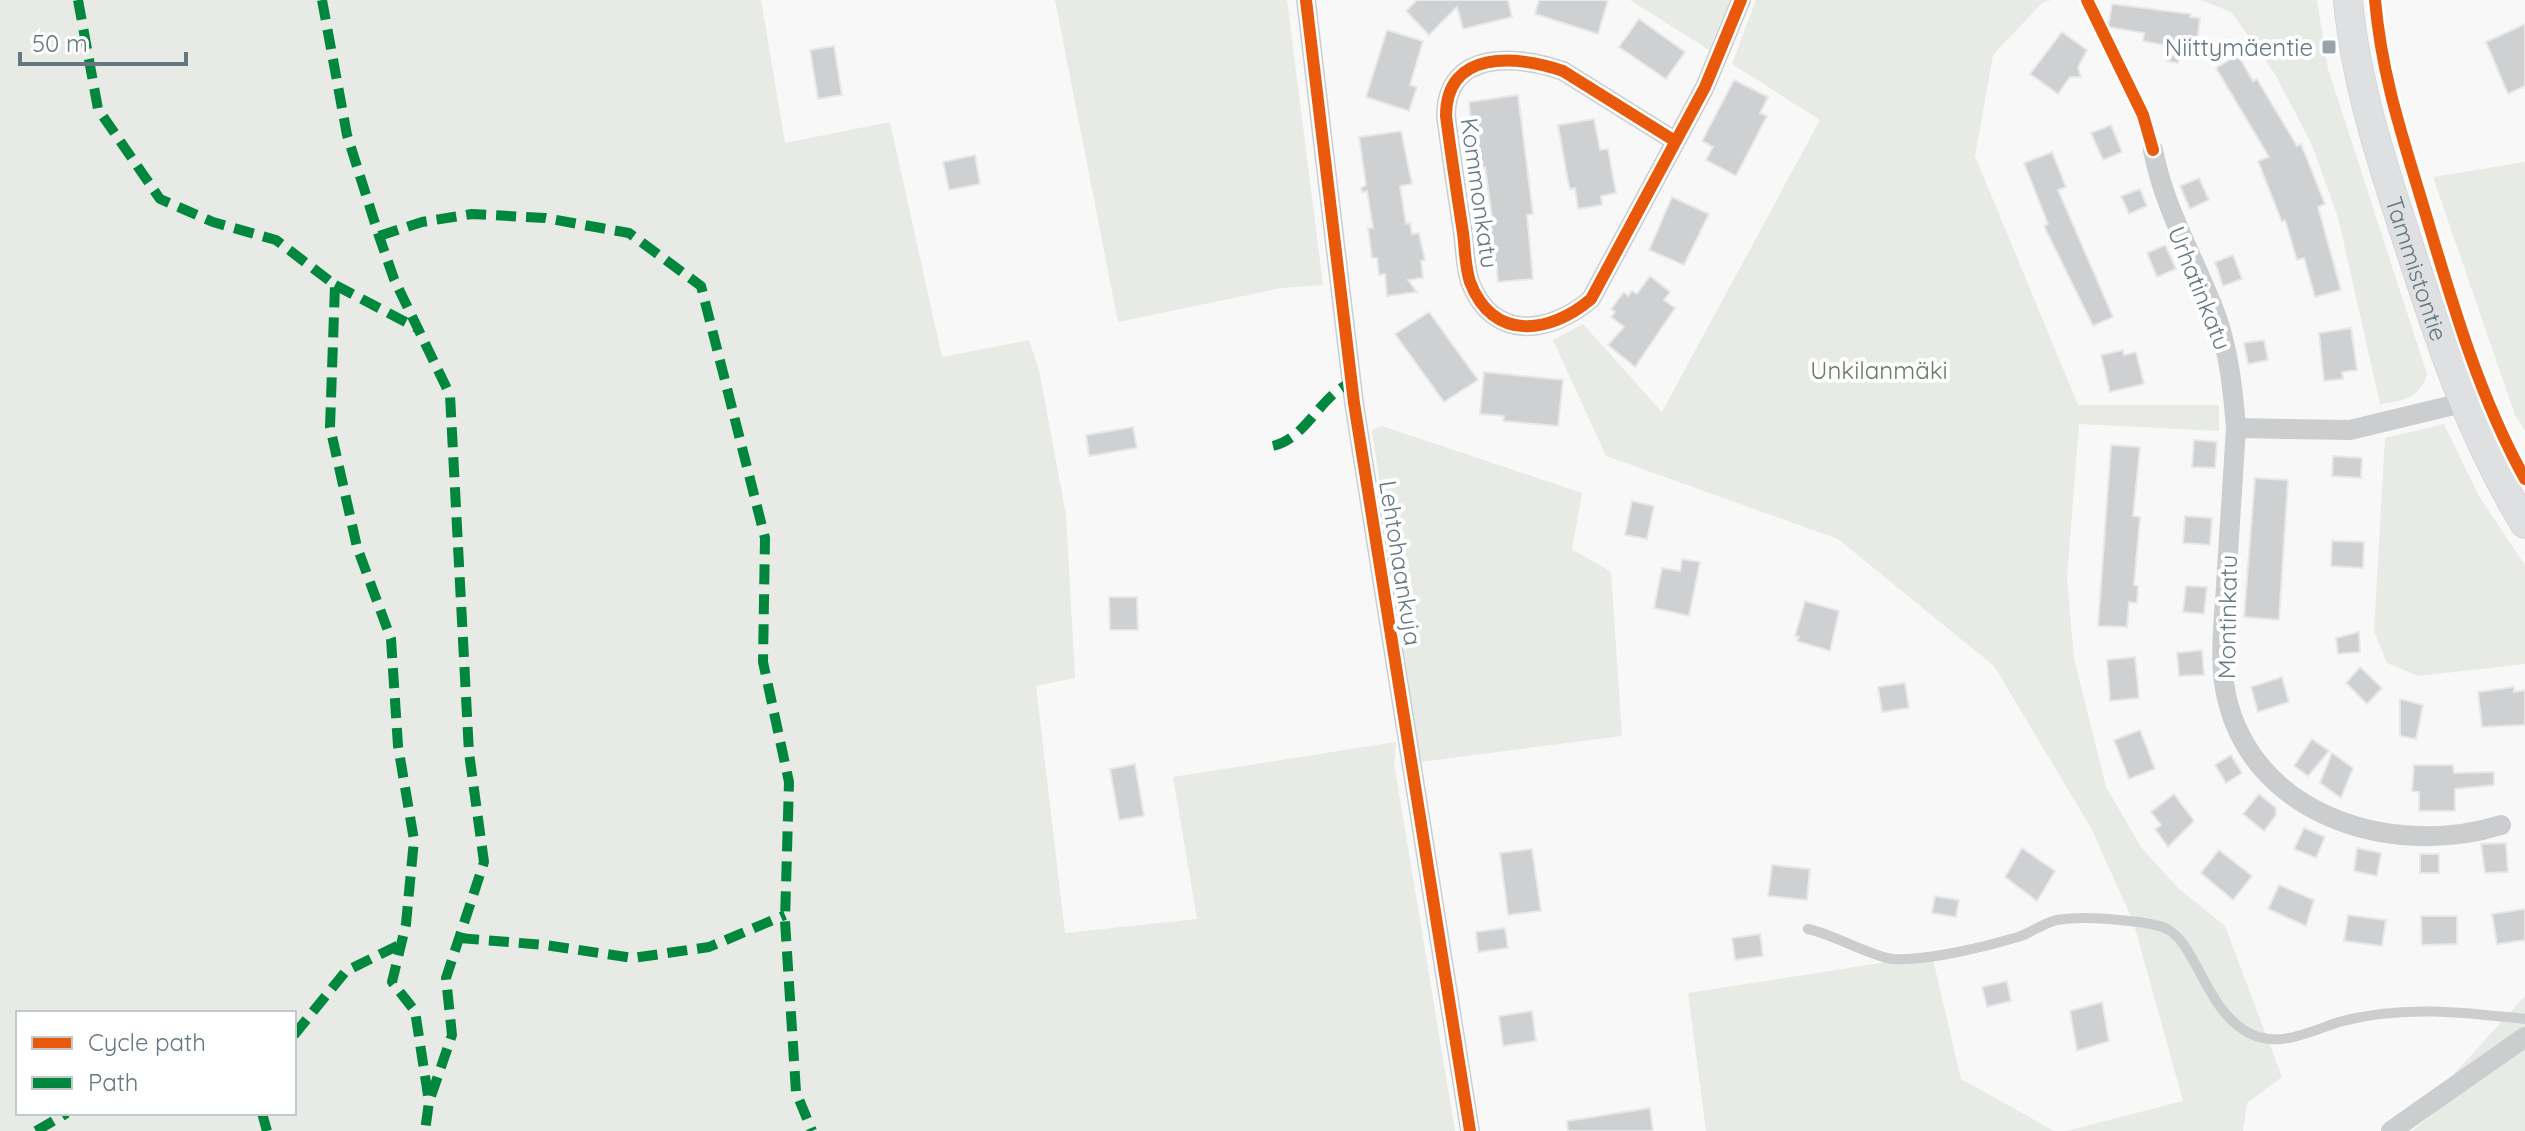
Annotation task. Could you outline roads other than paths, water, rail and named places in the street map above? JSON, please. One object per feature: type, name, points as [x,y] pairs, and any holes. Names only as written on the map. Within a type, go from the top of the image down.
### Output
[{"type":"street","name":"Lehtohaankuja","points":[[1306,0],[1354,403],[1470,1131]]},
{"type":"street","name":"Kommonkatu","points":[[1675,141],[1563,71],[1546,65],[1511,59],[1465,70],[1449,89],[1446,116],[1469,280],[1485,306],[1514,325],[1532,327],[1562,321],[1591,299],[1705,87],[1741,0]]},
{"type":"street","name":"Tammistontie","points":[[2348,0],[2357,75],[2371,126],[2462,403],[2493,472],[2525,524]]},
{"type":"street","name":"Urhatinkatu","points":[[2153,150],[2161,192],[2217,318],[2228,358],[2236,428]]},
{"type":"street","points":[[2236,428],[2350,430],[2462,403]]},
{"type":"street","name":"Montinkatu","points":[[2236,428],[2222,663],[2229,703],[2248,747],[2262,767],[2294,798],[2311,811],[2351,827],[2401,836],[2440,836],[2476,833],[2501,825]]},
{"type":"street","points":[[2391,1131],[2525,1037]]},
{"type":"lane","points":[[1808,929],[1834,935],[1891,959],[1932,955],[2018,937],[2054,921],[2083,918],[2133,921],[2167,929],[2188,953],[2207,991],[2228,1018],[2253,1035],[2276,1038],[2287,1039],[2341,1022],[2399,1011],[2525,1019]]},
{"type":"place","name":"Niittymäentie","points":[[2329,47]]},
{"type":"park label","name":"Unkilanmäki","points":[[1879,370]]}]
